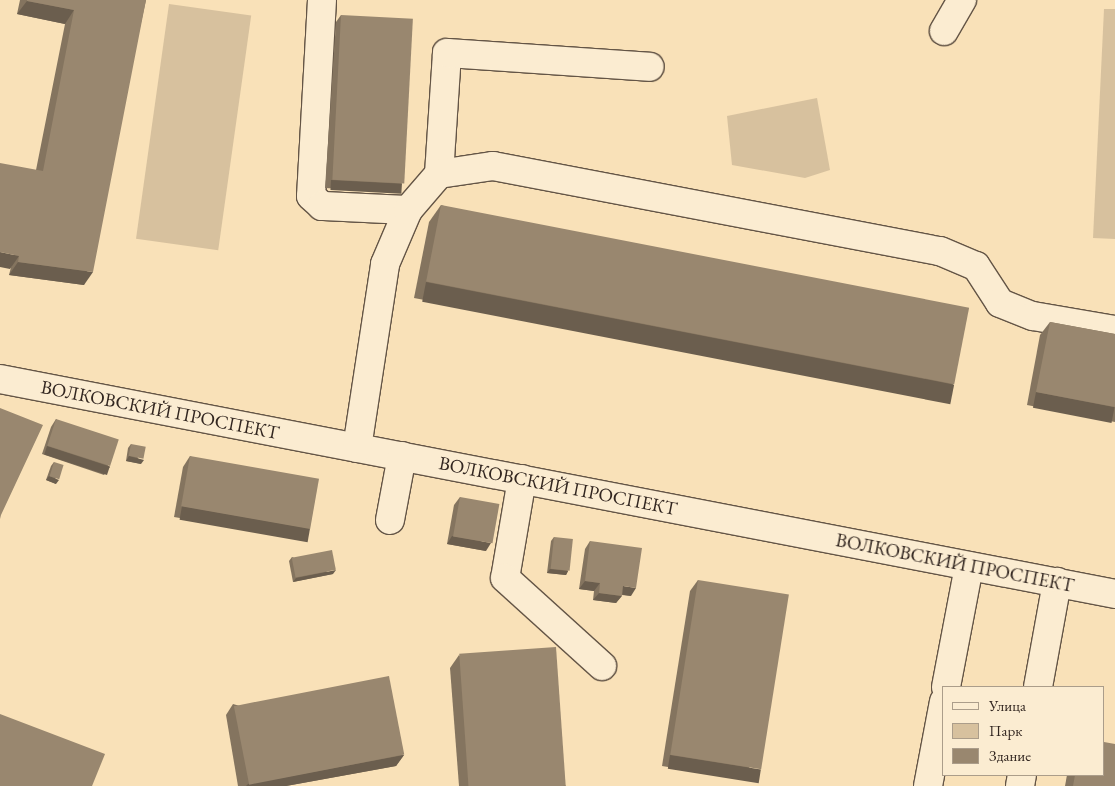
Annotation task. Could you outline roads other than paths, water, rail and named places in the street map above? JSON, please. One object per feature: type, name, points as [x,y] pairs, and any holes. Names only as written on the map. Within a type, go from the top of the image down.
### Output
[{"type":"street","points":[[322,0],[311,196],[322,206],[408,210]]},
{"type":"street","points":[[944,31],[962,0]]},
{"type":"street","points":[[357,448],[385,264],[408,210],[440,174],[447,53],[650,68]]},
{"type":"street","points":[[440,174],[493,166],[940,251],[976,266],[1000,303],[1032,316],[1115,330]]},
{"type":"street","name":"ВОЛКОВСКИЙ ПРОСПЕКТ","points":[[0,379],[1115,594]]},
{"type":"street","points":[[390,520],[402,456]]},
{"type":"street","points":[[522,480],[505,578],[602,666]]},
{"type":"street","points":[[946,686],[969,566]]},
{"type":"street","points":[[1038,686],[1057,582]]},
{"type":"street","points":[[928,786],[942,711]]}]
